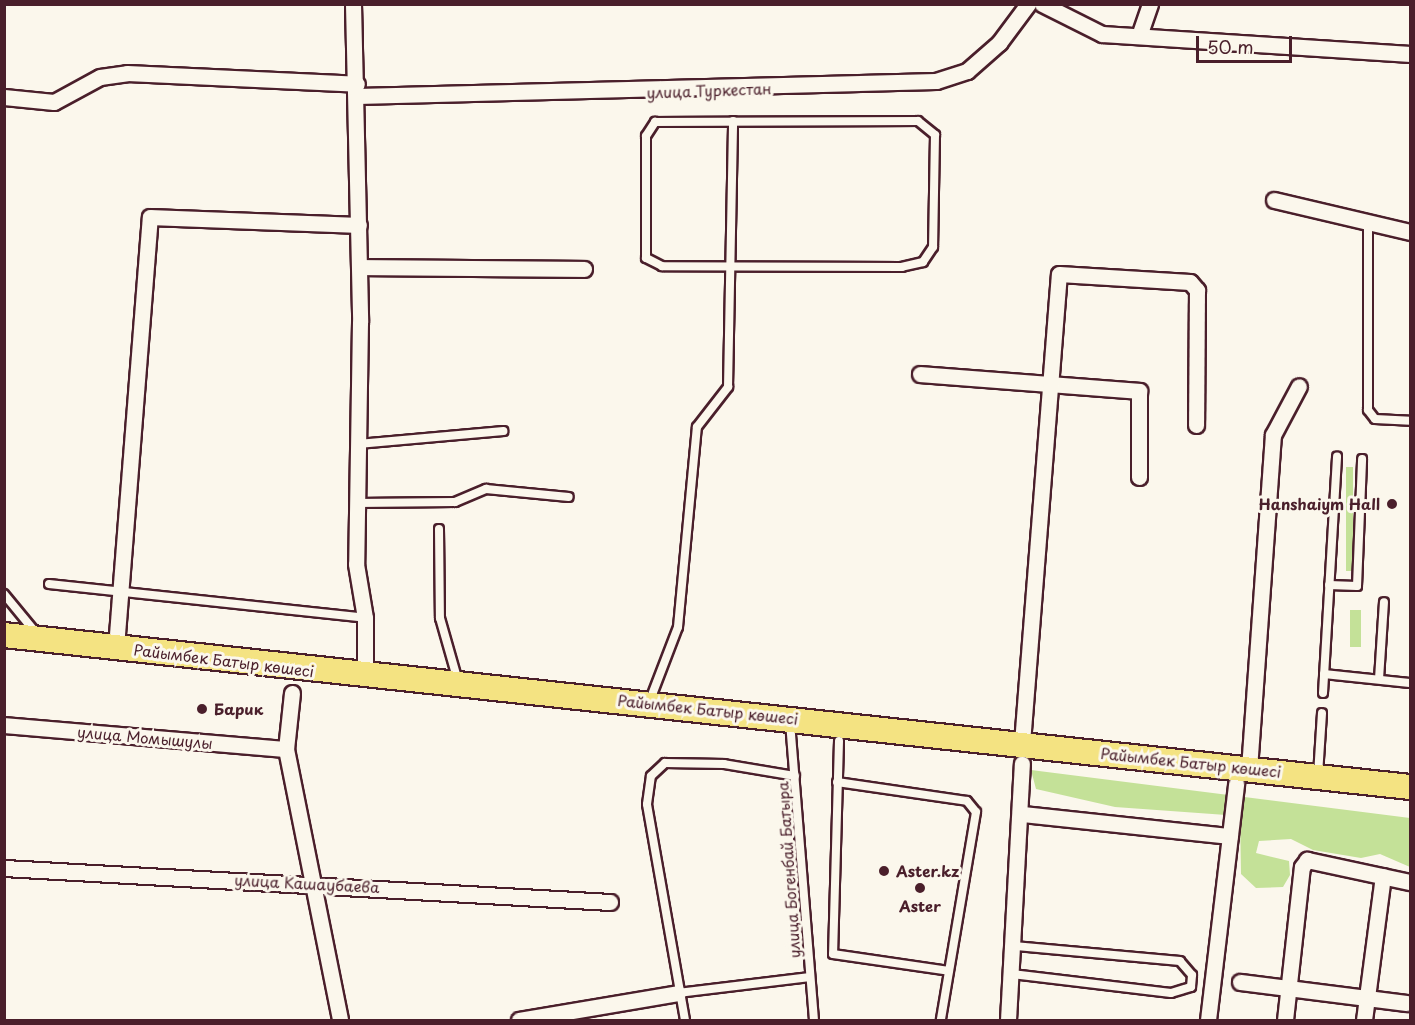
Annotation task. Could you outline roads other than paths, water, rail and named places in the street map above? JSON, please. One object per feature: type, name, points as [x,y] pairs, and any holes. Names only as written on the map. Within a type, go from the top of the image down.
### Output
[{"type":"main road","name":"Райымбек Батыр көшесі","points":[[4,635],[365,675],[650,702],[790,718],[1022,753],[1243,776],[1318,776],[1410,786]]},
{"type":"street","points":[[353,4],[360,267],[356,564],[365,618],[365,675]]},
{"type":"street","name":"улица Туркестан","points":[[4,97],[54,102],[100,77],[127,73],[357,90],[936,81],[967,71],[999,43],[1028,4]]},
{"type":"street","points":[[1041,4],[1082,29],[1410,54]]},
{"type":"street","points":[[1140,33],[1150,4]]},
{"type":"street","points":[[1274,200],[1368,224],[1410,232]]},
{"type":"street","points":[[116,647],[150,217],[359,225]]},
{"type":"street","points":[[360,267],[584,269]]},
{"type":"street","points":[[1008,1020],[1023,814],[1022,753],[1048,385],[1059,274],[1181,279],[1197,290],[1196,425]]},
{"type":"street","points":[[920,374],[1139,391],[1139,477]]},
{"type":"street","points":[[1208,1020],[1230,836],[1243,776],[1273,435],[1299,386]]},
{"type":"street","points":[[292,693],[286,749],[315,883],[340,1020]]},
{"type":"street","name":"улица Момышулы","points":[[4,724],[286,749]]},
{"type":"street","points":[[1023,814],[1230,836]]},
{"type":"street","points":[[1285,1020],[1302,867],[1307,860],[1410,882]]},
{"type":"street","name":"улица Кашаубаева","points":[[4,868],[315,883],[610,902]]},
{"type":"street","points":[[1364,1020],[1383,876]]},
{"type":"street","points":[[1240,982],[1407,1003]]},
{"type":"street","points":[[519,1020],[678,993]]},
{"type":"lane","points":[[650,702],[678,627],[697,427],[728,387],[733,121]]},
{"type":"lane","points":[[655,122],[926,123],[935,135],[933,236],[930,255],[902,267],[729,266],[662,266],[643,251],[648,129],[655,122]]},
{"type":"lane","points":[[1368,224],[1368,410],[1375,419],[1410,421]]},
{"type":"lane","points":[[358,444],[504,430]]},
{"type":"lane","points":[[1323,693],[1337,456]]},
{"type":"lane","points":[[1329,585],[1357,586],[1362,459]]},
{"type":"lane","points":[[357,503],[456,502],[486,489],[568,496]]},
{"type":"lane","points":[[439,529],[440,618],[459,683]]},
{"type":"lane","points":[[49,584],[365,618]]},
{"type":"lane","points":[[4,594],[40,639]]},
{"type":"lane","points":[[1379,679],[1384,602]]},
{"type":"lane","points":[[1324,674],[1410,683]]},
{"type":"lane","points":[[1318,776],[1322,713]]},
{"type":"lane","name":"улица Богенбай Батыра","points":[[790,718],[814,1020]]},
{"type":"lane","points":[[839,741],[833,954],[949,971]]},
{"type":"lane","points":[[685,1020],[678,993],[647,804],[651,776],[665,763],[724,764],[795,776]]},
{"type":"lane","points":[[837,782],[967,801],[976,812],[941,1020]]},
{"type":"lane","points":[[1012,974],[1171,993],[1191,987],[1192,975],[1180,961],[1014,946]]},
{"type":"lane","points":[[678,993],[810,977]]},
{"type":"place","name":"Hanshaiym Hall","points":[[1392,504]]},
{"type":"place","name":"Барик","points":[[202,709]]},
{"type":"place","name":"Aster.kz","points":[[884,871]]},
{"type":"place","name":"Aster","points":[[920,888]]}]
